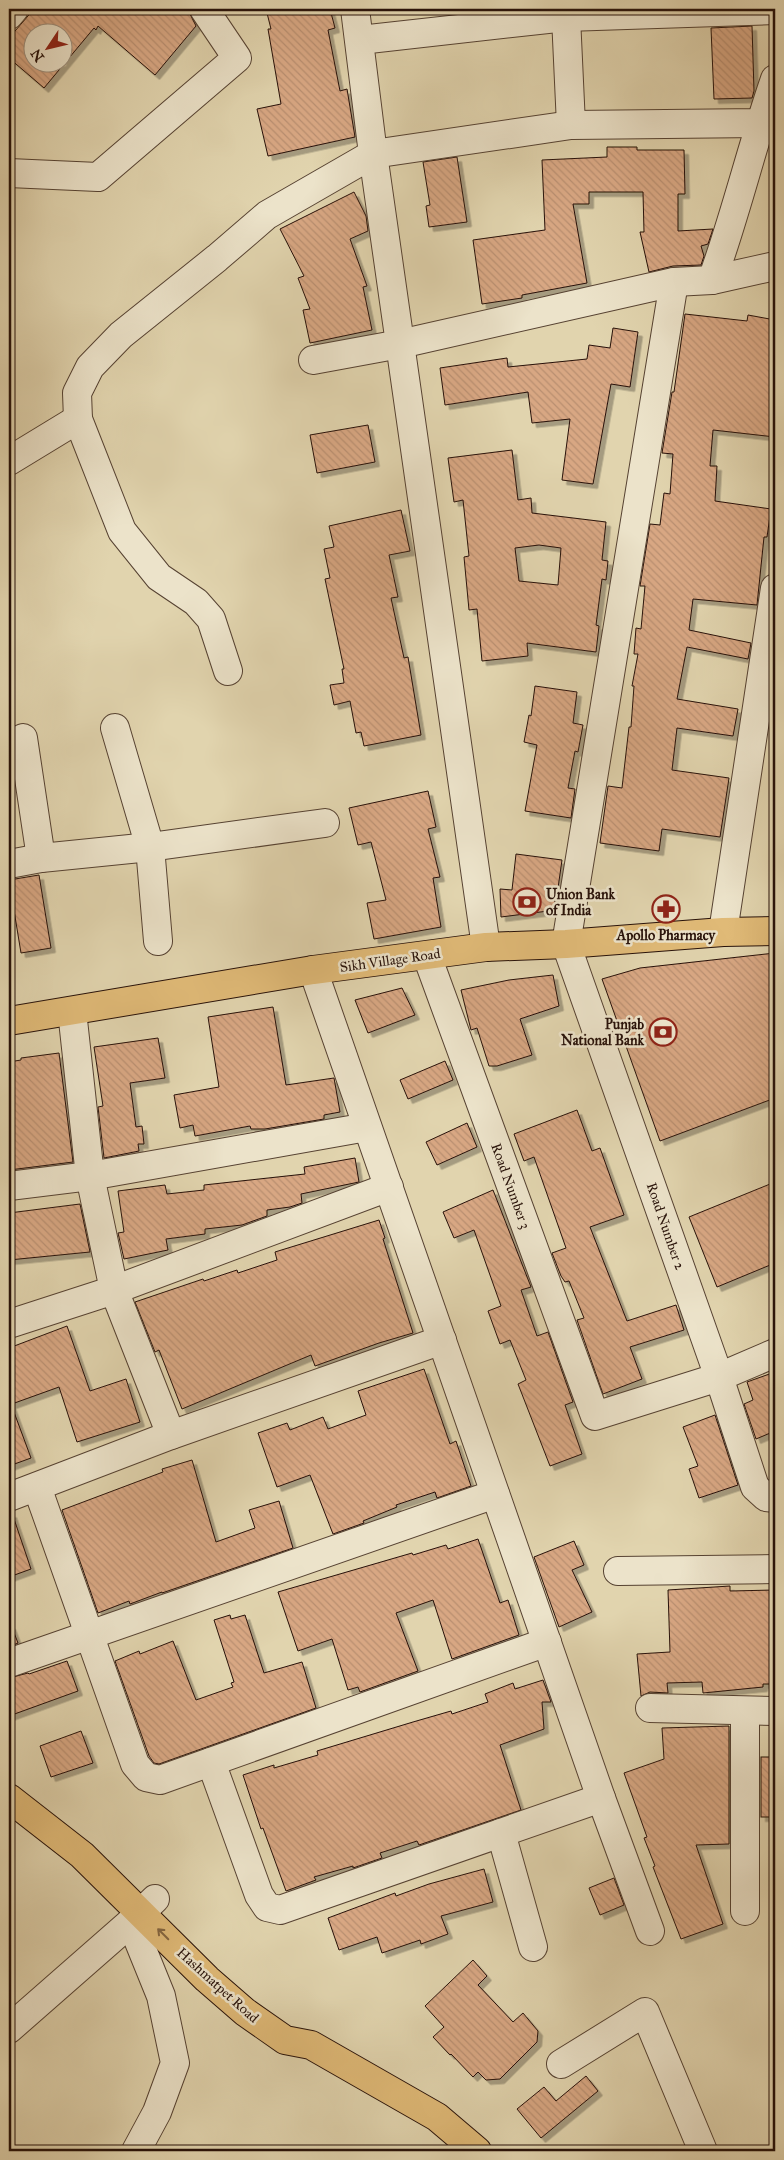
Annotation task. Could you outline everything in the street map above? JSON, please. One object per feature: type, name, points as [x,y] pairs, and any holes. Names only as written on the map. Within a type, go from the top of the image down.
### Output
[{"type":"main road","name":"Sikh Village Road","points":[[9,1021],[313,970],[486,947],[566,944],[723,932],[775,931]]},
{"type":"main road","points":[[9,1778],[92,1839],[142,1911]]},
{"type":"main road","points":[[9,1798],[82,1855],[142,1911],[219,1966],[256,1998],[296,2026],[311,2045],[437,2117],[477,2151]]},
{"type":"street","points":[[9,15],[14,9]]},
{"type":"street","points":[[9,172],[98,177],[237,58],[204,9]]},
{"type":"street","points":[[355,9],[373,154],[486,947]]},
{"type":"street","points":[[360,40],[568,13],[775,10]]},
{"type":"street","points":[[568,13],[571,125]]},
{"type":"street","points":[[712,280],[768,118],[775,79]]},
{"type":"street","points":[[228,671],[211,619],[196,602],[159,577],[122,531],[78,418],[77,394],[90,367],[121,335],[217,258],[266,215],[373,154],[571,125],[768,118]]},
{"type":"street","points":[[313,360],[400,344],[674,282],[712,280],[775,266]]},
{"type":"street","points":[[566,944],[674,282]]},
{"type":"street","points":[[9,461],[78,418]]},
{"type":"street","points":[[723,932],[775,588]]},
{"type":"street","points":[[115,728],[150,847],[158,941]]},
{"type":"street","points":[[23,738],[42,858]]},
{"type":"street","points":[[9,864],[42,858],[150,847],[325,824]]},
{"type":"street","name":"Road Number 2","points":[[566,944],[719,1377],[755,1487],[766,1497],[775,1498]]},
{"type":"street","name":"Road Number 3","points":[[426,956],[595,1416],[719,1377]]},
{"type":"street","points":[[313,970],[601,1798],[650,1931]]},
{"type":"street","points":[[72,1011],[90,1176],[114,1290],[171,1436]]},
{"type":"street","points":[[9,1186],[90,1176],[367,1127]]},
{"type":"street","points":[[9,1324],[114,1290],[388,1187]]},
{"type":"street","points":[[9,1497],[171,1436],[442,1340]]},
{"type":"street","points":[[719,1377],[775,1353]]},
{"type":"street","points":[[36,1487],[134,1764],[146,1777],[160,1780],[547,1642]]},
{"type":"street","points":[[9,1663],[495,1494]]},
{"type":"street","points":[[618,1571],[775,1569]]},
{"type":"street","points":[[650,1708],[745,1712],[775,1711]]},
{"type":"street","points":[[745,1712],[745,1910]]},
{"type":"street","points":[[212,1762],[259,1896],[267,1907],[280,1910],[601,1798]]},
{"type":"street","points":[[501,1833],[533,1947]]},
{"type":"street","points":[[9,2029],[142,1911],[175,2063],[157,2112],[136,2151]]},
{"type":"street","points":[[561,2064],[645,2012],[703,2151]]},
{"type":"building","points":[[34,9],[183,9],[190,14],[196,26],[155,75],[98,26],[96,30],[94,28],[72,54],[72,22],[23,22]]},
{"type":"building","points":[[284,9],[330,9],[335,28],[328,30],[340,91],[347,89],[355,137],[268,156],[257,109],[281,104],[268,29],[271,29],[267,13]]},
{"type":"building","points":[[22,23],[22,69],[9,58],[9,38]]},
{"type":"building","points":[[752,26],[754,91],[752,98],[714,99],[711,28]]},
{"type":"building","points":[[25,72],[57,72],[44,88]]},
{"type":"building","points":[[607,147],[637,147],[637,150],[684,150],[685,194],[678,194],[678,231],[713,229],[708,244],[701,246],[704,256],[701,265],[673,266],[649,272],[640,232],[644,232],[643,192],[589,192],[589,204],[573,204],[587,283],[522,295],[522,298],[482,304],[473,240],[545,230],[542,160],[607,157]]},
{"type":"building","points":[[457,157],[467,222],[429,227],[426,206],[430,205],[423,162]]},
{"type":"building","points":[[354,192],[366,216],[368,231],[350,239],[367,286],[363,287],[372,330],[310,343],[303,310],[310,309],[298,278],[304,276],[280,229]]},
{"type":"building","points":[[685,314],[747,321],[748,315],[775,320],[775,437],[713,430],[710,466],[717,466],[715,501],[771,509],[767,537],[764,537],[757,605],[693,599],[689,630],[751,643],[748,659],[687,647],[677,699],[738,709],[733,736],[677,728],[672,770],[729,778],[720,837],[662,829],[659,851],[600,843],[608,786],[622,788],[629,727],[631,727],[634,686],[632,686],[638,654],[634,654],[636,628],[641,629],[645,586],[640,586],[650,524],[660,525],[664,493],[670,494],[673,454],[662,453],[672,392],[674,392]]},
{"type":"building","points":[[613,328],[638,332],[630,387],[611,384],[593,484],[562,480],[570,419],[532,423],[528,392],[445,405],[440,368],[507,358],[508,367],[587,359],[589,345],[610,348]]},
{"type":"building","points":[[368,425],[375,462],[317,473],[310,435]]},
{"type":"building","points":[[512,450],[518,500],[531,498],[532,513],[606,522],[602,560],[608,561],[606,580],[602,579],[596,625],[599,626],[596,652],[527,643],[528,656],[482,661],[477,609],[469,610],[464,557],[469,556],[463,500],[454,502],[448,458]],"holes":[[[539,545],[561,548],[558,585],[519,581],[515,548]]]},
{"type":"building","points":[[401,510],[410,551],[389,555],[398,597],[391,598],[404,658],[408,657],[421,735],[364,746],[361,732],[356,733],[350,701],[334,705],[330,685],[344,683],[342,669],[344,669],[325,579],[330,578],[324,549],[334,547],[329,526]]},
{"type":"building","points":[[535,686],[577,692],[573,723],[583,725],[578,752],[575,751],[568,788],[575,789],[571,818],[525,811],[537,745],[524,742],[529,715],[531,716]]},
{"type":"building","points":[[428,791],[436,827],[428,829],[440,877],[433,878],[441,927],[374,939],[367,903],[386,900],[371,842],[358,845],[349,808]]},
{"type":"building","points":[[516,854],[562,860],[558,888],[553,888],[556,910],[501,917],[500,889],[512,890]]},
{"type":"building","points":[[39,875],[51,948],[21,953],[9,880]]},
{"type":"building","points":[[775,953],[775,1098],[660,1141],[602,979],[640,968]]},
{"type":"building","points":[[553,975],[559,1006],[520,1019],[532,1055],[497,1066],[489,1066],[477,1028],[471,1030],[461,990],[509,980]]},
{"type":"building","points":[[402,988],[415,1015],[368,1033],[355,1000]]},
{"type":"building","points":[[273,1007],[286,1085],[334,1078],[340,1112],[324,1115],[324,1119],[265,1129],[251,1129],[250,1126],[195,1136],[193,1125],[180,1128],[174,1095],[219,1087],[208,1017]]},
{"type":"building","points":[[158,1038],[165,1078],[130,1083],[136,1127],[142,1126],[144,1144],[138,1144],[139,1151],[104,1158],[98,1107],[103,1106],[94,1047]]},
{"type":"building","points":[[59,1053],[73,1162],[9,1170],[9,1062],[21,1060],[21,1058]]},
{"type":"building","points":[[445,1061],[453,1080],[408,1099],[400,1080]]},
{"type":"building","points":[[577,1110],[592,1151],[600,1148],[624,1215],[590,1227],[627,1321],[676,1305],[684,1330],[630,1347],[642,1379],[603,1394],[577,1320],[584,1318],[569,1281],[565,1282],[561,1276],[552,1253],[566,1248],[534,1157],[524,1161],[514,1134]]},
{"type":"building","points":[[467,1123],[477,1147],[437,1165],[426,1142]]},
{"type":"building","points":[[355,1158],[359,1182],[301,1194],[302,1203],[290,1207],[267,1210],[267,1216],[242,1225],[205,1229],[205,1234],[166,1239],[168,1250],[124,1259],[118,1233],[124,1232],[118,1191],[165,1185],[167,1194],[204,1190],[204,1185],[305,1174],[304,1167]]},
{"type":"building","points":[[775,1182],[775,1263],[717,1287],[689,1217]]},
{"type":"building","points":[[493,1190],[531,1287],[521,1290],[537,1336],[548,1332],[573,1402],[565,1405],[582,1454],[550,1466],[518,1384],[526,1380],[510,1340],[500,1344],[488,1311],[501,1306],[474,1230],[454,1238],[443,1212]]},
{"type":"building","points":[[80,1204],[90,1252],[9,1260],[9,1213]]},
{"type":"building","points":[[379,1220],[385,1238],[383,1239],[413,1333],[315,1366],[311,1355],[182,1409],[159,1350],[155,1352],[135,1302],[203,1279],[204,1281],[237,1270],[238,1273],[277,1260],[275,1252]]},
{"type":"building","points":[[67,1326],[90,1391],[126,1379],[140,1422],[77,1442],[59,1387],[11,1404],[31,1458],[9,1466],[9,1348]]},
{"type":"building","points":[[424,1369],[450,1444],[456,1441],[471,1486],[437,1498],[435,1492],[396,1505],[397,1507],[363,1521],[364,1523],[333,1534],[310,1475],[277,1487],[258,1433],[287,1423],[290,1430],[323,1417],[328,1429],[366,1415],[358,1391]]},
{"type":"building","points":[[775,1372],[775,1431],[756,1439],[744,1404],[753,1400],[747,1382]]},
{"type":"building","points":[[715,1415],[738,1485],[699,1498],[689,1469],[698,1466],[683,1427]]},
{"type":"building","points":[[192,1460],[216,1542],[255,1528],[249,1510],[279,1501],[293,1548],[130,1604],[129,1601],[98,1613],[62,1510],[163,1472],[162,1469]]},
{"type":"building","points":[[12,1513],[31,1569],[9,1577],[9,1514]]},
{"type":"building","points":[[478,1539],[500,1603],[508,1600],[519,1635],[452,1659],[433,1600],[396,1613],[418,1671],[360,1692],[358,1687],[348,1690],[332,1639],[298,1651],[278,1592],[412,1553],[413,1555],[446,1545],[448,1549]]},
{"type":"building","points":[[574,1541],[584,1565],[572,1570],[592,1612],[559,1627],[534,1557]]},
{"type":"building","points":[[730,1586],[730,1591],[775,1590],[775,1684],[703,1693],[702,1682],[667,1683],[668,1693],[650,1692],[641,1696],[637,1654],[670,1652],[668,1590]]},
{"type":"building","points":[[230,1615],[231,1619],[245,1615],[264,1673],[302,1662],[316,1708],[159,1764],[154,1763],[149,1756],[115,1661],[139,1651],[140,1654],[173,1641],[196,1700],[233,1687],[231,1683],[234,1682],[214,1620]]},
{"type":"building","points":[[9,1625],[11,1625],[18,1643],[9,1647]]},
{"type":"building","points":[[67,1661],[78,1691],[9,1716],[9,1678],[29,1674]]},
{"type":"building","points":[[543,1680],[551,1702],[542,1702],[544,1729],[500,1745],[521,1810],[419,1845],[417,1841],[380,1853],[382,1858],[353,1868],[353,1866],[314,1877],[316,1880],[286,1891],[263,1828],[261,1829],[243,1775],[274,1765],[274,1768],[318,1755],[317,1751],[413,1722],[451,1711],[452,1714],[488,1702],[485,1694],[513,1683],[515,1689]]},
{"type":"building","points":[[729,1726],[729,1844],[696,1845],[723,1924],[681,1939],[653,1867],[655,1866],[644,1838],[647,1837],[624,1773],[664,1759],[662,1728]]},
{"type":"building","points":[[81,1731],[93,1763],[51,1777],[40,1746]]},
{"type":"building","points":[[761,1757],[775,1757],[775,1817],[761,1817]]},
{"type":"building","points":[[484,1869],[493,1902],[441,1916],[448,1934],[421,1944],[420,1940],[382,1953],[377,1937],[339,1950],[328,1918],[395,1893],[396,1896],[429,1884]]},
{"type":"building","points":[[614,1878],[624,1905],[600,1915],[589,1888]]},
{"type":"building","points":[[473,1960],[487,1976],[478,1985],[513,2022],[523,2013],[538,2031],[537,2042],[500,2079],[486,2080],[478,2072],[473,2077],[450,2055],[433,2037],[444,2027],[425,2006]]},
{"type":"building","points":[[586,2076],[598,2091],[541,2138],[517,2109],[544,2087],[556,2101]]},
{"type":"place","name":"Union Bank of India","points":[[527,902]]},
{"type":"place","name":"Apollo Pharmacy","points":[[666,909]]},
{"type":"place","name":"Punjab National Bank","points":[[663,1032]]}]
